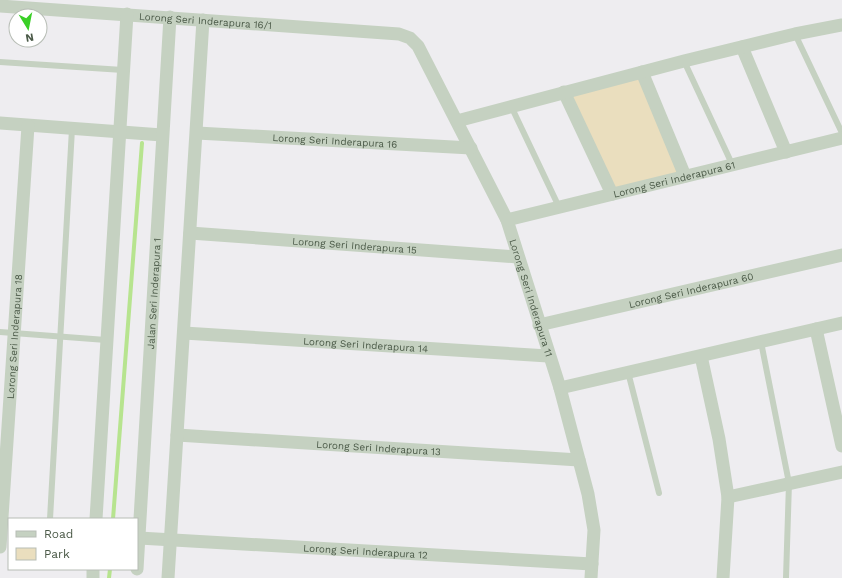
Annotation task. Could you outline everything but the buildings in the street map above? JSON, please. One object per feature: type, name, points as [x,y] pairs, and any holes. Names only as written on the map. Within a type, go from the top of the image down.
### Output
[{"type":"street","name":"Lorong Seri Inderapura 16/1","points":[[0,6],[399,34],[410,38]]},
{"type":"street","points":[[96,518],[127,14]]},
{"type":"street","name":"Jalan Seri Inderapura 1","points":[[138,546],[170,17]]},
{"type":"street","points":[[168,578],[203,20]]},
{"type":"street","points":[[457,121],[742,47],[795,34],[842,25]]},
{"type":"street","name":"Lorong Seri Inderapura 11","points":[[410,38],[418,46],[471,148],[506,220],[548,356],[560,388],[580,460],[594,530],[591,578]]},
{"type":"street","points":[[742,47],[786,152]]},
{"type":"street","points":[[642,72],[685,176]]},
{"type":"street","points":[[564,92],[612,194]]},
{"type":"street","points":[[0,123],[162,135]]},
{"type":"street","name":"Lorong Seri Inderapura 18","points":[[0,547],[28,126]]},
{"type":"street","name":"Lorong Seri Inderapura 16","points":[[197,133],[471,148]]},
{"type":"street","name":"Lorong Seri Inderapura 61","points":[[506,220],[842,138]]},
{"type":"street","name":"Lorong Seri Inderapura 15","points":[[190,233],[518,257]]},
{"type":"street","name":"Lorong Seri Inderapura 60","points":[[539,326],[842,255]]},
{"type":"street","points":[[560,388],[842,323]]},
{"type":"street","points":[[816,329],[842,446]]},
{"type":"street","name":"Lorong Seri Inderapura 14","points":[[184,333],[548,356]]},
{"type":"street","points":[[701,356],[720,439],[728,497],[723,578]]},
{"type":"street","name":"Lorong Seri Inderapura 13","points":[[177,436],[580,460]]},
{"type":"street","points":[[728,497],[842,472]]},
{"type":"street","name":"Lorong Seri Inderapura 12","points":[[139,538],[592,564]]},
{"type":"lane","points":[[795,34],[842,134]]},
{"type":"lane","points":[[0,62],[123,70]]},
{"type":"lane","points":[[684,62],[732,164]]},
{"type":"lane","points":[[511,106],[559,207]]},
{"type":"lane","points":[[50,518],[72,129]]},
{"type":"lane","points":[[0,332],[106,340]]},
{"type":"lane","points":[[761,342],[789,483],[786,578]]},
{"type":"lane","points":[[628,372],[659,492]]},
{"type":"green space","points":[[642,72],[685,176],[612,194],[564,92]]},
{"type":"waterway","points":[[113,518],[142,143]]},
{"type":"waterway","points":[[109,578],[110,570]]}]
